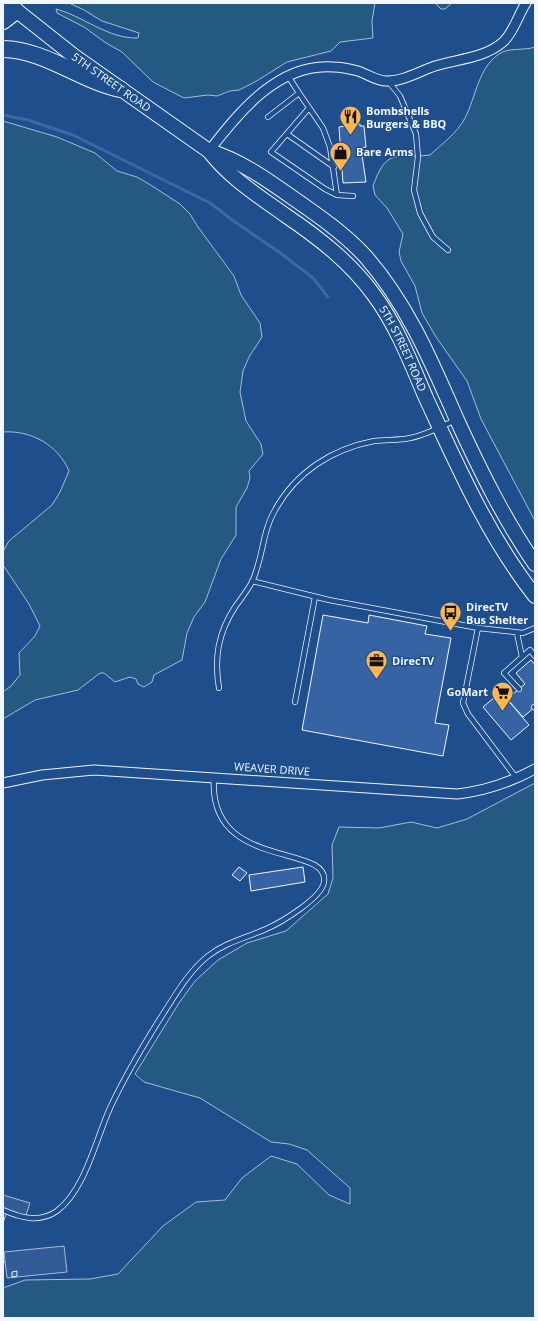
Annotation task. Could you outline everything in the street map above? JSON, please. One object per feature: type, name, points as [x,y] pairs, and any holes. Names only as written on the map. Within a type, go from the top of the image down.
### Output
[{"type":"highway","points":[[3,21],[9,7]]},
{"type":"highway","points":[[3,49],[34,54],[100,85],[120,89]]},
{"type":"main road","name":"5TH STREET ROAD","points":[[9,7],[120,89],[210,151],[228,157],[247,166],[327,222],[366,257],[388,284],[408,316],[507,521],[535,564]]},
{"type":"main road","name":"5TH STREET ROAD","points":[[210,151],[222,168],[237,181],[335,252],[375,297],[395,329],[487,524],[506,555],[535,596]]},
{"type":"street","points":[[210,151],[222,134],[261,93],[288,76],[312,68],[333,66],[358,71],[388,81],[470,57],[493,49],[508,36],[526,3]]},
{"type":"street","name":"WEAVER DRIVE","points":[[3,783],[50,774],[94,770],[214,777],[405,792],[457,794],[492,788],[517,779],[535,769]]},
{"type":"lane","points":[[288,76],[323,128],[330,147],[337,195]]},
{"type":"lane","points":[[388,81],[400,96],[416,134],[418,156],[414,190],[420,213],[432,237],[448,250]]},
{"type":"lane","points":[[268,117],[299,93]]},
{"type":"lane","points":[[309,108],[272,152],[337,195],[353,196]]},
{"type":"lane","points":[[287,134],[334,167]]},
{"type":"lane","points":[[218,688],[216,661],[219,639],[228,619],[252,582],[263,539],[274,511],[290,488],[311,468],[348,448],[374,441],[411,438],[457,419]]},
{"type":"lane","points":[[252,582],[478,628],[517,633],[523,633],[535,628]]},
{"type":"lane","points":[[295,702],[315,596]]},
{"type":"lane","points":[[478,628],[463,696],[464,709],[517,779]]},
{"type":"lane","points":[[517,633],[522,657]]},
{"type":"lane","points":[[519,690],[504,673],[530,650],[535,656]]},
{"type":"lane","points":[[3,1210],[23,1217],[38,1218],[56,1212],[69,1200],[82,1175],[115,1098],[163,1014],[200,962],[236,940],[268,929],[314,898],[324,886],[324,876],[317,866],[305,860],[253,845],[234,833],[219,812],[213,793],[214,777]]},
{"type":"shaded area","points":[[69,3],[375,3],[372,21],[373,38],[340,42],[331,51],[287,62],[239,90],[230,91],[217,96],[208,95],[184,98],[153,82],[122,52],[106,43],[84,27],[57,13],[56,9],[66,12],[116,35],[138,38],[139,33],[102,21]]},
{"type":"shaded area","points":[[435,3],[452,3],[445,9],[441,9]]},
{"type":"shaded area","points":[[535,47],[535,521],[481,419],[467,381],[436,337],[422,313],[415,286],[401,261],[399,252],[403,234],[387,208],[375,195],[373,186],[383,165],[388,160],[400,156],[430,155],[454,133],[465,118],[478,83],[486,67],[492,60],[503,52]]},
{"type":"shaded area","points":[[3,121],[57,137],[95,153],[117,171],[137,177],[149,184],[180,204],[190,214],[234,276],[241,295],[260,323],[262,337],[249,357],[243,371],[240,392],[246,421],[261,444],[263,454],[249,471],[250,478],[247,488],[236,507],[236,535],[221,559],[205,602],[194,617],[187,633],[182,660],[154,675],[152,682],[144,687],[138,684],[136,679],[130,677],[115,682],[104,673],[100,673],[78,690],[35,700],[3,719],[3,692],[11,686],[20,675],[19,653],[35,636],[40,626],[29,604],[3,565],[3,551],[9,541],[52,505],[60,492],[69,471],[58,454],[42,441],[24,434],[3,432]]},
{"type":"shaded area","points":[[535,783],[535,1318],[3,1318],[3,1288],[25,1280],[90,1279],[118,1274],[163,1226],[196,1202],[225,1200],[242,1178],[271,1156],[297,1164],[329,1195],[350,1204],[350,1188],[307,1150],[289,1144],[271,1142],[200,1098],[144,1082],[135,1074],[179,1003],[195,981],[218,960],[247,943],[286,931],[328,894],[333,878],[332,845],[339,827],[379,828],[411,822],[437,828],[467,819]]},
{"type":"shaded area","points":[[3,1195],[30,1203],[25,1218],[7,1212],[3,1223]]},
{"type":"shaded area","points":[[64,1246],[67,1272],[7,1278],[4,1252]]},
{"type":"building","points":[[360,124],[360,126],[364,126],[366,147],[361,148],[366,182],[343,183],[339,127]]},
{"type":"building","name":"DirecTV","points":[[323,615],[368,623],[369,615],[427,626],[425,634],[451,638],[435,723],[449,725],[443,756],[302,730]]},
{"type":"building","name":"GoMart","points":[[531,660],[535,665],[535,707],[523,717],[507,699],[525,684],[516,673]]},
{"type":"building","name":"GoMart","points":[[501,692],[529,725],[511,740],[483,707]]},
{"type":"building","points":[[239,867],[247,873],[240,881],[232,875]]},
{"type":"building","points":[[303,867],[305,882],[251,891],[249,875]]},
{"type":"building","points":[[17,1271],[17,1276],[12,1277],[12,1272]]},
{"type":"waterway","points":[[3,115],[28,120],[73,135],[210,203],[313,278],[328,297]]},
{"type":"place","name":"Bombshells Burgers & BBQ","points":[[350,136]]},
{"type":"place","name":"Bare Arms","points":[[341,172]]},
{"type":"place","name":"DirecTV Bus Shelter","points":[[451,632]]},
{"type":"place","name":"DirecTV","points":[[377,680]]},
{"type":"place","name":"GoMart","points":[[503,712]]}]
